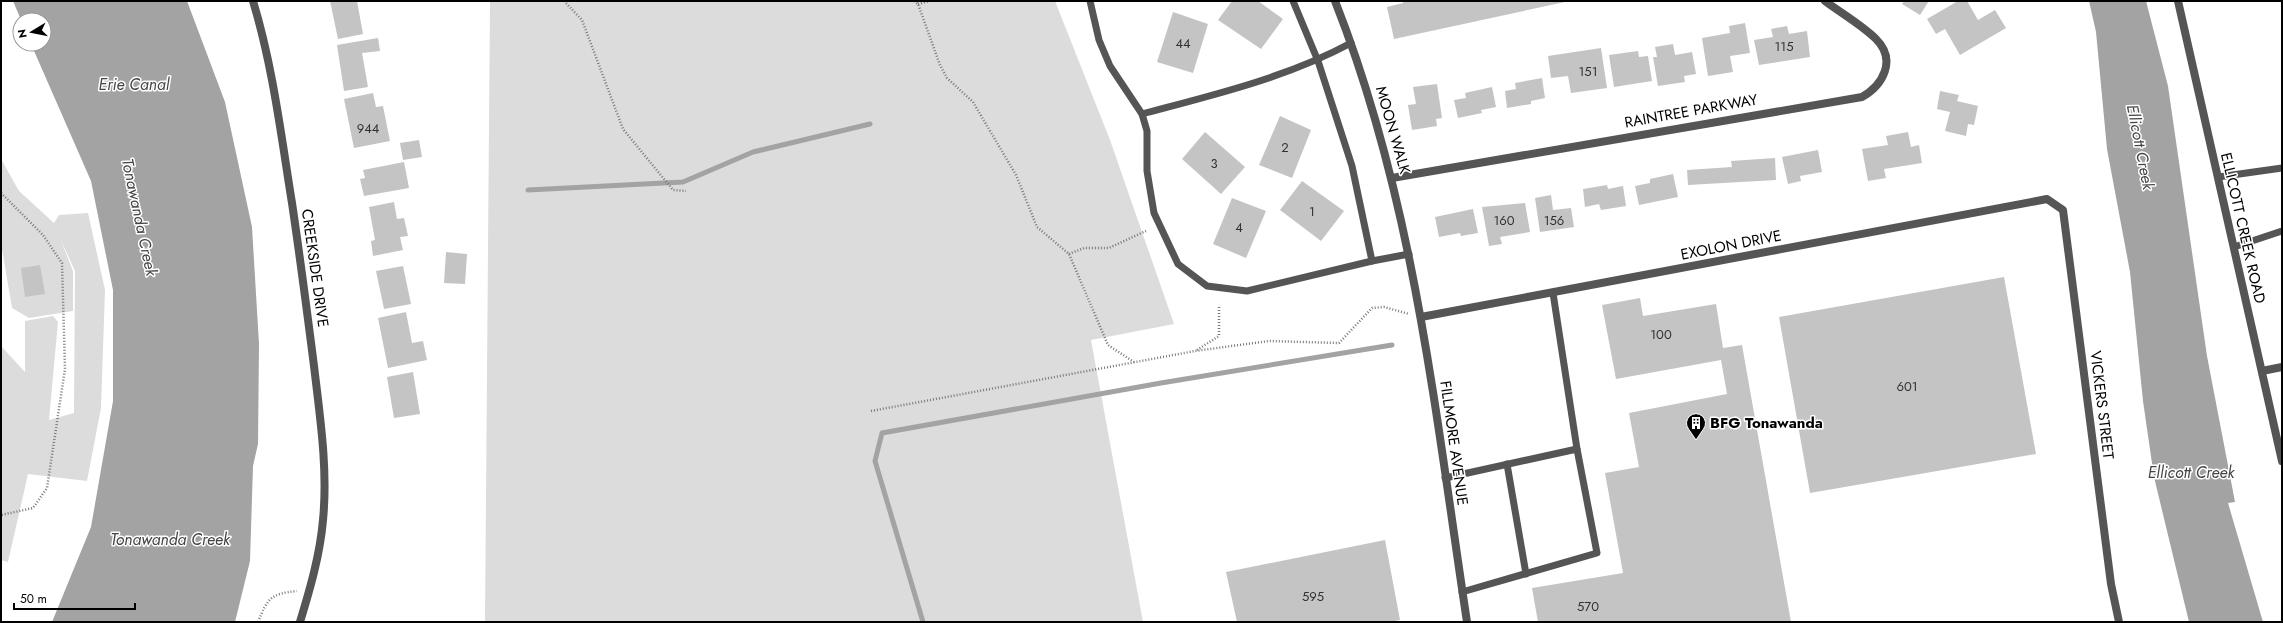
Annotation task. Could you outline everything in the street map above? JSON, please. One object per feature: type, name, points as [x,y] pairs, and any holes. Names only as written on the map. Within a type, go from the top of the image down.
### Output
[{"type":"street","name":"CREEKSIDE DRIVE","points":[[253,1],[271,75],[299,247],[317,392],[325,482],[323,521],[320,542],[310,589],[300,622]]},
{"type":"street","name":"MOON WALK","points":[[1335,1],[1351,43],[1378,127],[1392,178],[1412,269]]},
{"type":"street","name":"RAINTREE PARKWAY","points":[[1392,178],[1862,97],[1874,91],[1881,83],[1885,73],[1886,61],[1883,49],[1877,39],[1825,1]]},
{"type":"street","name":"ELLICOTT CREEK ROAD","points":[[2178,1],[2282,461]]},
{"type":"street","name":"EXOLON DRIVE","points":[[1421,317],[2047,199]]},
{"type":"street","name":"VICKERS STREET","points":[[2047,199],[2063,210],[2110,584],[2119,622]]},
{"type":"street","name":"FILLMORE AVENUE","points":[[1412,269],[1421,317],[1467,622]]},
{"type":"street","points":[[2262,371],[2282,367]]},
{"type":"lane","points":[[1090,1],[1099,40],[1110,66],[1142,114],[1147,131],[1147,172],[1154,213],[1178,264],[1208,286],[1247,291],[1372,261],[1409,254]]},
{"type":"lane","points":[[1293,1],[1318,61],[1352,166],[1372,261]]},
{"type":"lane","points":[[1142,114],[1247,85],[1318,61],[1351,43]]},
{"type":"lane","points":[[2218,178],[2282,168]]},
{"type":"lane","points":[[2234,247],[2282,231]]},
{"type":"lane","points":[[1462,592],[1598,553],[1577,449],[1553,293]]},
{"type":"lane","points":[[1445,478],[1577,449]]},
{"type":"lane","points":[[1507,464],[1526,574]]},
{"type":"path","points":[[564,1],[582,20],[623,129],[673,190],[686,191]]},
{"type":"path","points":[[914,1],[918,4],[940,65],[947,78],[973,102],[1016,175],[1037,227],[1069,254],[1108,345],[1134,362]]},
{"type":"path","points":[[918,4],[930,1]]},
{"type":"path","points":[[1,193],[43,235],[62,263],[65,369],[47,488],[33,508],[1,515]]},
{"type":"path","points":[[1069,254],[1084,248],[1109,248],[1146,230]]},
{"type":"path","points":[[1195,351],[1219,336],[1219,306]]},
{"type":"path","points":[[870,411],[1195,351],[1269,341],[1339,343],[1372,308],[1384,307],[1421,317]]},
{"type":"path","points":[[258,622],[268,599],[278,594],[296,591]]},
{"type":"shaded area","points":[[490,1],[1055,1],[1110,140],[1174,324],[1091,340],[1143,622],[485,622]]},
{"type":"shaded area","points":[[1,159],[19,191],[54,223],[59,215],[88,213],[105,290],[101,408],[87,481],[28,474],[8,562],[1,560],[1,346],[25,372],[25,321],[53,316],[58,322],[49,420],[74,413],[75,271],[60,238],[73,271],[73,311],[29,318],[12,308],[1,243]]},
{"type":"water","points":[[13,1],[187,1],[225,102],[252,227],[259,344],[258,444],[253,466],[250,561],[235,622],[52,622],[91,527],[113,401],[113,290],[91,181],[35,52],[52,52],[52,12],[18,12]]},
{"type":"water","name":"Ellicott Creek","points":[[2089,1],[2146,1],[2168,86],[2207,356],[2235,502],[2228,503],[2263,622],[2189,622],[2154,477],[2143,401],[2130,272],[2107,149],[2096,32]]},
{"type":"building","points":[[330,1],[357,1],[363,34],[338,39]]},
{"type":"building","points":[[1232,1],[1258,1],[1283,19],[1261,49],[1218,20]]},
{"type":"building","points":[[1403,1],[1565,2],[1394,39],[1387,7],[1403,3]]},
{"type":"building","points":[[1904,1],[1929,1],[1920,15],[1902,4]]},
{"type":"building","points":[[1958,1],[1967,1],[1978,20],[1995,10],[2006,28],[1960,55],[1945,29],[1936,34],[1927,19]]},
{"type":"building","points":[[1173,12],[1208,24],[1193,73],[1157,62]]},
{"type":"building","points":[[1745,23],[1750,53],[1730,56],[1733,72],[1708,76],[1702,38],[1730,33],[1729,26]]},
{"type":"building","points":[[1787,26],[1789,34],[1807,31],[1810,57],[1759,65],[1754,40],[1773,37],[1771,29]]},
{"type":"building","points":[[378,38],[380,51],[362,53],[368,87],[344,91],[337,45]]},
{"type":"building","points":[[1673,44],[1675,55],[1692,52],[1696,74],[1684,76],[1685,82],[1658,86],[1653,57],[1657,57],[1655,47]]},
{"type":"building","points":[[1601,48],[1607,88],[1571,93],[1568,76],[1551,78],[1548,56]]},
{"type":"building","points":[[1638,51],[1639,57],[1648,56],[1652,81],[1614,87],[1609,55]]},
{"type":"building","points":[[1542,78],[1545,98],[1531,101],[1531,104],[1507,108],[1505,91],[1516,89],[1515,83]]},
{"type":"building","points":[[1437,84],[1442,118],[1436,119],[1437,126],[1412,130],[1408,105],[1416,104],[1413,87]]},
{"type":"building","points":[[1492,87],[1496,107],[1481,110],[1482,113],[1458,118],[1454,100],[1466,98],[1465,93]]},
{"type":"building","points":[[1940,91],[1959,95],[1957,101],[1978,106],[1974,125],[1968,124],[1966,136],[1945,131],[1950,112],[1937,109]]},
{"type":"building","points":[[373,93],[376,107],[383,106],[390,141],[354,148],[344,99]]},
{"type":"building","points":[[1280,116],[1311,130],[1292,178],[1259,165]]},
{"type":"building","points":[[1205,132],[1245,167],[1221,194],[1182,159]]},
{"type":"building","points":[[1908,132],[1911,147],[1919,145],[1922,163],[1884,169],[1886,178],[1868,181],[1862,149],[1888,145],[1886,136]]},
{"type":"building","points":[[419,140],[422,157],[403,160],[400,143]]},
{"type":"building","points":[[1818,150],[1822,172],[1800,176],[1801,181],[1788,184],[1782,157]]},
{"type":"building","points":[[1775,158],[1776,180],[1688,185],[1687,170],[1732,167],[1731,161]]},
{"type":"building","points":[[404,162],[409,188],[364,196],[360,179],[365,178],[363,170]]},
{"type":"building","points":[[1673,174],[1678,197],[1639,205],[1635,186],[1650,183],[1650,179]]},
{"type":"building","points":[[1302,181],[1344,211],[1321,241],[1280,210]]},
{"type":"building","points":[[1607,185],[1608,189],[1623,186],[1626,206],[1601,210],[1599,204],[1585,207],[1583,189]]},
{"type":"building","points":[[1551,195],[1553,210],[1571,208],[1574,227],[1540,232],[1535,198]]},
{"type":"building","points":[[1232,198],[1266,211],[1246,258],[1213,244]]},
{"type":"building","points":[[394,202],[397,219],[404,218],[408,236],[400,237],[403,250],[373,256],[371,241],[375,240],[369,207]]},
{"type":"building","points":[[1525,203],[1530,232],[1500,237],[1502,244],[1489,246],[1482,207]]},
{"type":"building","points":[[1473,209],[1478,233],[1461,236],[1460,233],[1439,237],[1435,217]]},
{"type":"building","points":[[446,252],[467,254],[465,284],[444,283]]},
{"type":"building","points":[[40,265],[45,294],[25,297],[21,268]]},
{"type":"building","points":[[403,266],[411,304],[384,309],[376,271]]},
{"type":"building","points":[[2004,277],[2036,454],[1810,493],[1779,317]]},
{"type":"building","name":"BFG Tonawanda","points":[[1640,298],[1643,316],[1716,304],[1723,348],[1742,345],[1791,622],[1538,622],[1532,588],[1623,573],[1605,473],[1639,467],[1629,413],[1727,394],[1721,360],[1616,379],[1602,305]]},
{"type":"building","points":[[406,312],[412,343],[423,341],[427,360],[388,368],[378,318]]},
{"type":"building","points":[[413,372],[420,414],[394,418],[387,377]]},
{"type":"building","points":[[1385,540],[1400,620],[1391,622],[1237,622],[1226,572]]},
{"type":"waterway","points":[[528,190],[683,182],[753,152],[870,124]]},
{"type":"waterway","points":[[923,622],[875,461],[882,433],[1161,383],[1392,345]]},
{"type":"place","name":"BFG Tonawanda","points":[[1696,440]]},
{"type":"water label","name":"Erie Canal","points":[[134,84]]},
{"type":"water label","name":"Tonawanda Creek","points":[[140,217]]},
{"type":"water label","name":"Tonawanda Creek","points":[[170,539]]}]
